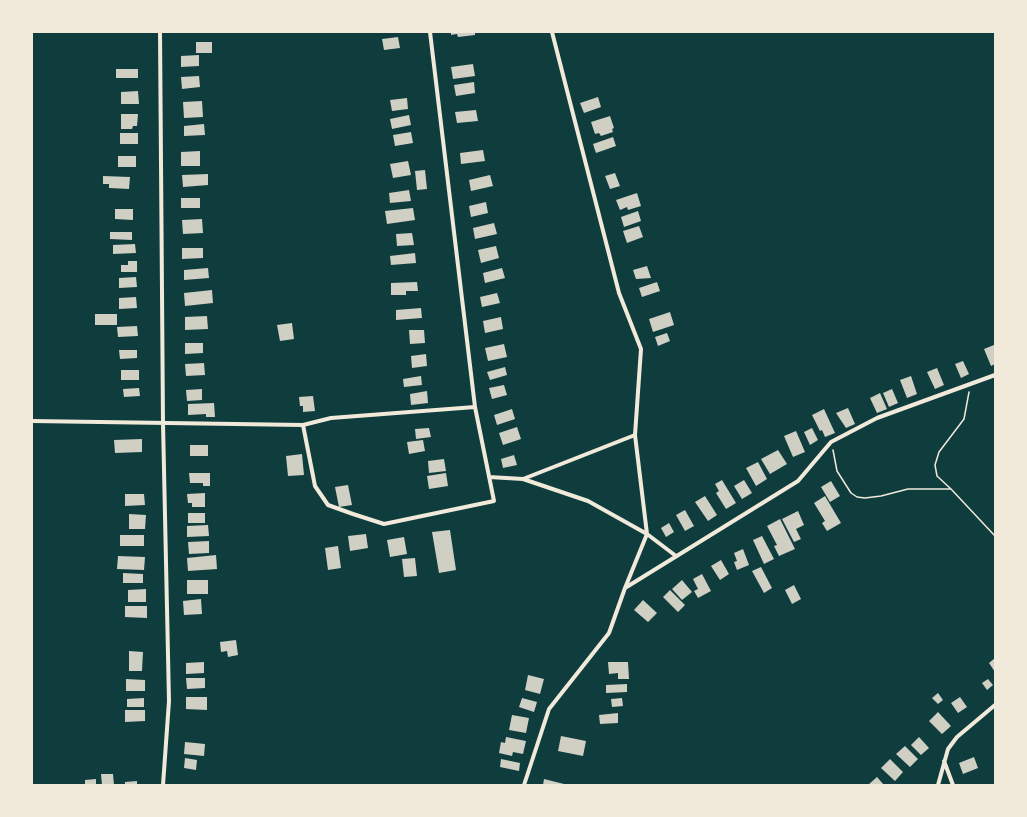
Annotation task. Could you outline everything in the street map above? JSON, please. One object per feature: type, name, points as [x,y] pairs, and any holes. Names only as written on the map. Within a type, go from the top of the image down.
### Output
[{"type":"street","points":[[160,32],[163,423],[169,701],[163,785]]},
{"type":"street","points":[[303,425],[314,486],[328,504],[352,514],[384,524],[494,501],[475,407],[430,32]]},
{"type":"street","points":[[524,785],[549,709],[609,633],[647,534],[635,435],[641,349],[619,294],[552,32]]},
{"type":"street","points":[[625,588],[798,481],[831,442],[877,418],[995,375]]},
{"type":"street","points":[[32,421],[303,425],[332,418],[475,407]]},
{"type":"street","points":[[523,479],[635,435]]},
{"type":"street","points":[[489,477],[523,479],[588,501],[647,534],[676,556]]},
{"type":"street","points":[[938,785],[948,749],[957,737],[995,705]]},
{"type":"street","points":[[944,761],[953,785]]},
{"type":"path","points":[[970,384],[964,419],[939,452],[935,465],[937,476],[951,488],[995,536]]},
{"type":"path","points":[[831,442],[837,471],[851,493],[857,497],[876,496],[908,489],[951,488]]},
{"type":"building","points":[[451,32],[475,32],[475,35],[458,37],[457,34],[451,35]]},
{"type":"building","points":[[398,37],[400,48],[384,50],[382,39]]},
{"type":"building","points":[[196,42],[212,42],[212,53],[196,53]]},
{"type":"building","points":[[199,55],[199,66],[181,67],[181,56]]},
{"type":"building","points":[[473,64],[475,76],[453,79],[451,67]]},
{"type":"building","points":[[116,69],[138,69],[138,78],[116,78]]},
{"type":"building","points":[[199,76],[200,87],[182,89],[181,77]]},
{"type":"building","points":[[474,82],[475,93],[456,96],[454,85]]},
{"type":"building","points":[[138,91],[139,104],[121,104],[121,92]]},
{"type":"building","points":[[598,97],[601,107],[584,113],[580,103]]},
{"type":"building","points":[[407,98],[408,109],[392,111],[390,100]]},
{"type":"building","points":[[202,101],[203,117],[184,118],[183,102]]},
{"type":"building","points":[[476,110],[478,121],[457,123],[455,112]]},
{"type":"building","points":[[121,114],[138,114],[137,126],[133,126],[132,129],[121,129]]},
{"type":"building","points":[[409,115],[411,125],[392,129],[390,119]]},
{"type":"building","points":[[610,116],[614,128],[612,129],[613,132],[601,136],[599,133],[595,134],[591,122]]},
{"type":"building","points":[[204,124],[205,135],[184,136],[184,126]]},
{"type":"building","points":[[411,132],[413,143],[395,146],[393,135]]},
{"type":"building","points":[[120,133],[138,133],[138,144],[120,144]]},
{"type":"building","points":[[613,137],[616,146],[596,153],[593,144]]},
{"type":"building","points":[[483,150],[485,161],[461,164],[460,153]]},
{"type":"building","points":[[200,151],[200,166],[181,166],[181,152]]},
{"type":"building","points":[[118,156],[136,156],[136,167],[118,167]]},
{"type":"building","points":[[408,161],[411,175],[393,178],[390,164]]},
{"type":"building","points":[[425,170],[427,189],[417,190],[415,171]]},
{"type":"building","points":[[615,173],[620,186],[610,189],[605,176]]},
{"type":"building","points":[[208,174],[208,185],[183,187],[182,175]]},
{"type":"building","points":[[490,175],[493,186],[471,191],[469,180]]},
{"type":"building","points":[[103,176],[130,177],[129,189],[109,188],[109,184],[103,184]]},
{"type":"building","points":[[409,190],[411,201],[390,203],[389,193]]},
{"type":"building","points":[[637,193],[641,206],[628,210],[627,207],[620,210],[616,200]]},
{"type":"building","points":[[181,198],[200,198],[200,208],[181,208]]},
{"type":"building","points":[[486,202],[488,213],[471,217],[469,206]]},
{"type":"building","points":[[413,208],[415,220],[387,224],[385,211]]},
{"type":"building","points":[[115,209],[133,209],[133,220],[115,219]]},
{"type":"building","points":[[638,211],[641,221],[624,227],[621,217]]},
{"type":"building","points":[[202,219],[203,233],[183,234],[182,220]]},
{"type":"building","points":[[494,223],[497,234],[475,239],[473,228]]},
{"type":"building","points":[[639,226],[643,237],[627,243],[623,231]]},
{"type":"building","points":[[110,232],[132,232],[132,240],[110,239]]},
{"type":"building","points":[[412,233],[414,245],[397,246],[396,234]]},
{"type":"building","points":[[135,244],[136,253],[113,254],[113,245]]},
{"type":"building","points":[[496,246],[499,258],[481,263],[478,250]]},
{"type":"building","points":[[182,248],[203,248],[203,258],[182,259]]},
{"type":"building","points":[[415,253],[416,263],[391,265],[390,256]]},
{"type":"building","points":[[128,261],[137,261],[137,272],[121,272],[121,265],[128,265]]},
{"type":"building","points":[[647,266],[651,278],[636,279],[633,270]]},
{"type":"building","points":[[208,268],[209,278],[184,280],[184,270]]},
{"type":"building","points":[[502,268],[505,278],[485,283],[483,273]]},
{"type":"building","points":[[136,277],[137,287],[119,288],[119,278]]},
{"type":"building","points":[[417,282],[418,291],[406,291],[406,295],[391,295],[391,283]]},
{"type":"building","points":[[657,282],[660,291],[642,297],[639,288]]},
{"type":"building","points":[[212,290],[213,303],[185,306],[184,293]]},
{"type":"building","points":[[497,293],[500,303],[482,307],[480,297]]},
{"type":"building","points":[[136,297],[137,308],[119,309],[119,298]]},
{"type":"building","points":[[421,308],[422,318],[396,320],[396,310]]},
{"type":"building","points":[[670,312],[674,325],[653,332],[649,319]]},
{"type":"building","points":[[95,314],[117,314],[117,325],[95,325]]},
{"type":"building","points":[[207,316],[208,329],[185,330],[185,317]]},
{"type":"building","points":[[501,317],[503,329],[485,333],[483,321]]},
{"type":"building","points":[[292,323],[294,339],[280,341],[277,325]]},
{"type":"building","points":[[137,326],[138,336],[118,337],[117,327]]},
{"type":"building","points":[[409,330],[424,330],[425,343],[410,344]]},
{"type":"building","points":[[667,333],[670,341],[658,346],[655,337]]},
{"type":"building","points":[[185,343],[203,343],[203,353],[185,354]]},
{"type":"building","points":[[504,344],[507,357],[488,361],[485,348]]},
{"type":"building","points":[[994,345],[995,364],[991,366],[984,349]]},
{"type":"building","points":[[119,350],[137,350],[137,358],[120,359]]},
{"type":"building","points":[[426,354],[427,366],[412,368],[411,356]]},
{"type":"building","points":[[963,361],[969,374],[961,378],[955,364]]},
{"type":"building","points":[[204,363],[205,375],[186,376],[185,364]]},
{"type":"building","points":[[505,367],[507,375],[490,380],[487,372]]},
{"type":"building","points":[[937,368],[944,385],[935,389],[927,372]]},
{"type":"building","points":[[121,370],[139,370],[139,380],[121,380]]},
{"type":"building","points":[[421,376],[422,385],[404,387],[403,379]]},
{"type":"building","points":[[911,376],[917,394],[907,398],[900,380]]},
{"type":"building","points":[[504,385],[507,395],[492,399],[489,388]]},
{"type":"building","points":[[139,388],[140,396],[124,397],[123,389]]},
{"type":"building","points":[[202,389],[202,400],[187,401],[186,390]]},
{"type":"building","points":[[892,389],[898,403],[889,407],[883,393]]},
{"type":"building","points":[[427,391],[428,403],[411,405],[410,394]]},
{"type":"building","points":[[880,393],[887,409],[877,413],[870,398]]},
{"type":"building","points":[[313,396],[315,411],[303,412],[303,406],[300,406],[299,397]]},
{"type":"building","points":[[214,403],[215,417],[206,417],[206,414],[188,415],[188,404]]},
{"type":"building","points":[[848,408],[855,424],[846,428],[836,413]]},
{"type":"building","points":[[512,409],[515,419],[497,425],[494,415]]},
{"type":"building","points":[[824,409],[835,433],[825,437],[822,430],[820,431],[812,415]]},
{"type":"building","points":[[517,427],[521,439],[503,445],[499,433]]},
{"type":"building","points":[[429,428],[431,437],[416,439],[415,429]]},
{"type":"building","points":[[812,428],[818,440],[810,445],[804,432]]},
{"type":"building","points":[[796,431],[805,452],[793,457],[784,436]]},
{"type":"building","points":[[142,439],[142,452],[115,453],[114,440]]},
{"type":"building","points":[[423,440],[425,451],[409,454],[407,442]]},
{"type":"building","points":[[190,445],[208,445],[208,456],[190,456]]},
{"type":"building","points":[[778,450],[787,464],[770,474],[761,459]]},
{"type":"building","points":[[302,454],[304,475],[288,476],[286,456]]},
{"type":"building","points":[[514,455],[517,465],[503,468],[501,459]]},
{"type":"building","points":[[444,459],[446,471],[429,473],[428,461]]},
{"type":"building","points":[[758,462],[767,479],[756,486],[746,468]]},
{"type":"building","points":[[189,473],[210,473],[210,486],[203,486],[203,483],[190,483]]},
{"type":"building","points":[[446,473],[448,486],[429,489],[427,476]]},
{"type":"building","points":[[722,480],[736,503],[726,509],[716,493],[719,491],[715,484]]},
{"type":"building","points":[[744,480],[752,493],[742,499],[734,486]]},
{"type":"building","points":[[831,481],[840,496],[830,502],[821,487]]},
{"type":"building","points":[[348,485],[352,505],[339,507],[335,487]]},
{"type":"building","points":[[205,493],[205,507],[192,507],[192,503],[188,503],[187,494]]},
{"type":"building","points":[[125,494],[144,494],[145,505],[125,506]]},
{"type":"building","points":[[705,496],[717,515],[708,521],[695,502]]},
{"type":"building","points":[[825,496],[841,523],[827,531],[822,523],[825,521],[814,503]]},
{"type":"building","points":[[685,510],[694,526],[685,531],[676,515]]},
{"type":"building","points":[[798,511],[804,525],[796,529],[801,539],[794,542],[782,519]]},
{"type":"building","points":[[188,513],[205,513],[205,523],[188,523]]},
{"type":"building","points":[[129,514],[146,515],[145,529],[129,529]]},
{"type":"building","points":[[780,519],[795,549],[779,556],[774,546],[777,545],[767,526]]},
{"type":"building","points":[[669,523],[674,532],[666,537],[661,528]]},
{"type":"building","points":[[208,525],[209,536],[187,537],[187,526]]},
{"type":"building","points":[[450,530],[456,570],[439,573],[432,532]]},
{"type":"building","points":[[366,534],[368,548],[350,551],[348,536]]},
{"type":"building","points":[[120,535],[144,535],[144,546],[120,546]]},
{"type":"building","points":[[762,536],[774,559],[764,564],[753,540]]},
{"type":"building","points":[[404,537],[407,554],[390,557],[387,540]]},
{"type":"building","points":[[209,541],[209,553],[189,554],[188,542]]},
{"type":"building","points":[[338,546],[341,568],[328,570],[325,548]]},
{"type":"building","points":[[743,549],[749,565],[737,570],[734,562],[737,561],[734,553]]},
{"type":"building","points":[[216,555],[217,569],[188,571],[187,558]]},
{"type":"building","points":[[118,556],[145,557],[144,570],[117,569]]},
{"type":"building","points":[[415,558],[417,576],[404,577],[402,559]]},
{"type":"building","points":[[721,560],[729,574],[720,580],[711,566]]},
{"type":"building","points":[[761,567],[772,588],[764,593],[752,571]]},
{"type":"building","points":[[123,573],[143,574],[143,583],[123,583]]},
{"type":"building","points":[[702,574],[711,591],[698,598],[694,591],[698,589],[693,579]]},
{"type":"building","points":[[187,580],[208,580],[208,594],[187,594]]},
{"type":"building","points":[[682,580],[692,592],[682,600],[672,589]]},
{"type":"building","points":[[794,585],[801,599],[792,604],[785,590]]},
{"type":"building","points":[[146,589],[146,602],[128,602],[128,590]]},
{"type":"building","points":[[670,590],[685,605],[678,612],[663,597]]},
{"type":"building","points":[[201,599],[202,614],[184,615],[183,601]]},
{"type":"building","points":[[643,600],[657,613],[648,622],[634,610]]},
{"type":"building","points":[[125,606],[147,606],[147,618],[125,617]]},
{"type":"building","points":[[236,640],[238,655],[228,657],[227,651],[221,652],[220,642]]},
{"type":"building","points":[[129,651],[143,652],[142,671],[129,671]]},
{"type":"building","points":[[995,658],[995,672],[989,663]]},
{"type":"building","points":[[204,662],[204,673],[186,674],[186,663]]},
{"type":"building","points":[[608,662],[628,662],[629,679],[618,679],[618,673],[609,674]]},
{"type":"building","points":[[528,675],[544,679],[540,694],[525,690]]},
{"type":"building","points":[[186,678],[205,678],[205,688],[187,689]]},
{"type":"building","points":[[126,679],[145,680],[145,691],[126,691]]},
{"type":"building","points":[[988,679],[993,685],[987,690],[982,683]]},
{"type":"building","points":[[627,684],[627,692],[606,693],[606,685]]},
{"type":"building","points":[[938,693],[943,700],[938,704],[932,698]]},
{"type":"building","points":[[186,697],[207,697],[207,710],[186,709]]},
{"type":"building","points":[[960,697],[967,707],[958,713],[951,703]]},
{"type":"building","points":[[144,698],[144,707],[127,707],[127,699]]},
{"type":"building","points":[[522,698],[537,702],[534,712],[519,707]]},
{"type":"building","points":[[622,698],[623,706],[612,707],[611,699]]},
{"type":"building","points":[[125,710],[145,710],[145,721],[125,722]]},
{"type":"building","points":[[938,712],[951,726],[942,734],[929,721]]},
{"type":"building","points":[[618,713],[618,723],[600,724],[599,715]]},
{"type":"building","points":[[512,715],[529,718],[526,733],[509,730]]},
{"type":"building","points":[[561,736],[586,741],[583,756],[558,751]]},
{"type":"building","points":[[506,737],[526,741],[523,754],[513,752],[512,756],[499,753],[501,742],[505,743]]},
{"type":"building","points":[[919,737],[929,748],[921,755],[911,745]]},
{"type":"building","points":[[185,742],[205,744],[204,756],[184,754]]},
{"type":"building","points":[[905,746],[918,759],[910,767],[896,754]]},
{"type":"building","points":[[974,757],[978,768],[963,774],[959,763]]},
{"type":"building","points":[[185,758],[197,760],[196,770],[184,768]]},
{"type":"building","points":[[501,759],[520,763],[519,771],[500,767]]},
{"type":"building","points":[[890,759],[903,772],[895,781],[881,768]]},
{"type":"building","points":[[101,774],[113,774],[114,785],[102,785]]},
{"type":"building","points":[[877,777],[884,785],[868,785]]},
{"type":"building","points":[[96,779],[96,785],[85,785],[85,780]]},
{"type":"building","points":[[544,779],[564,784],[564,785],[543,785]]},
{"type":"building","points":[[137,781],[137,785],[125,785],[125,782]]}]
